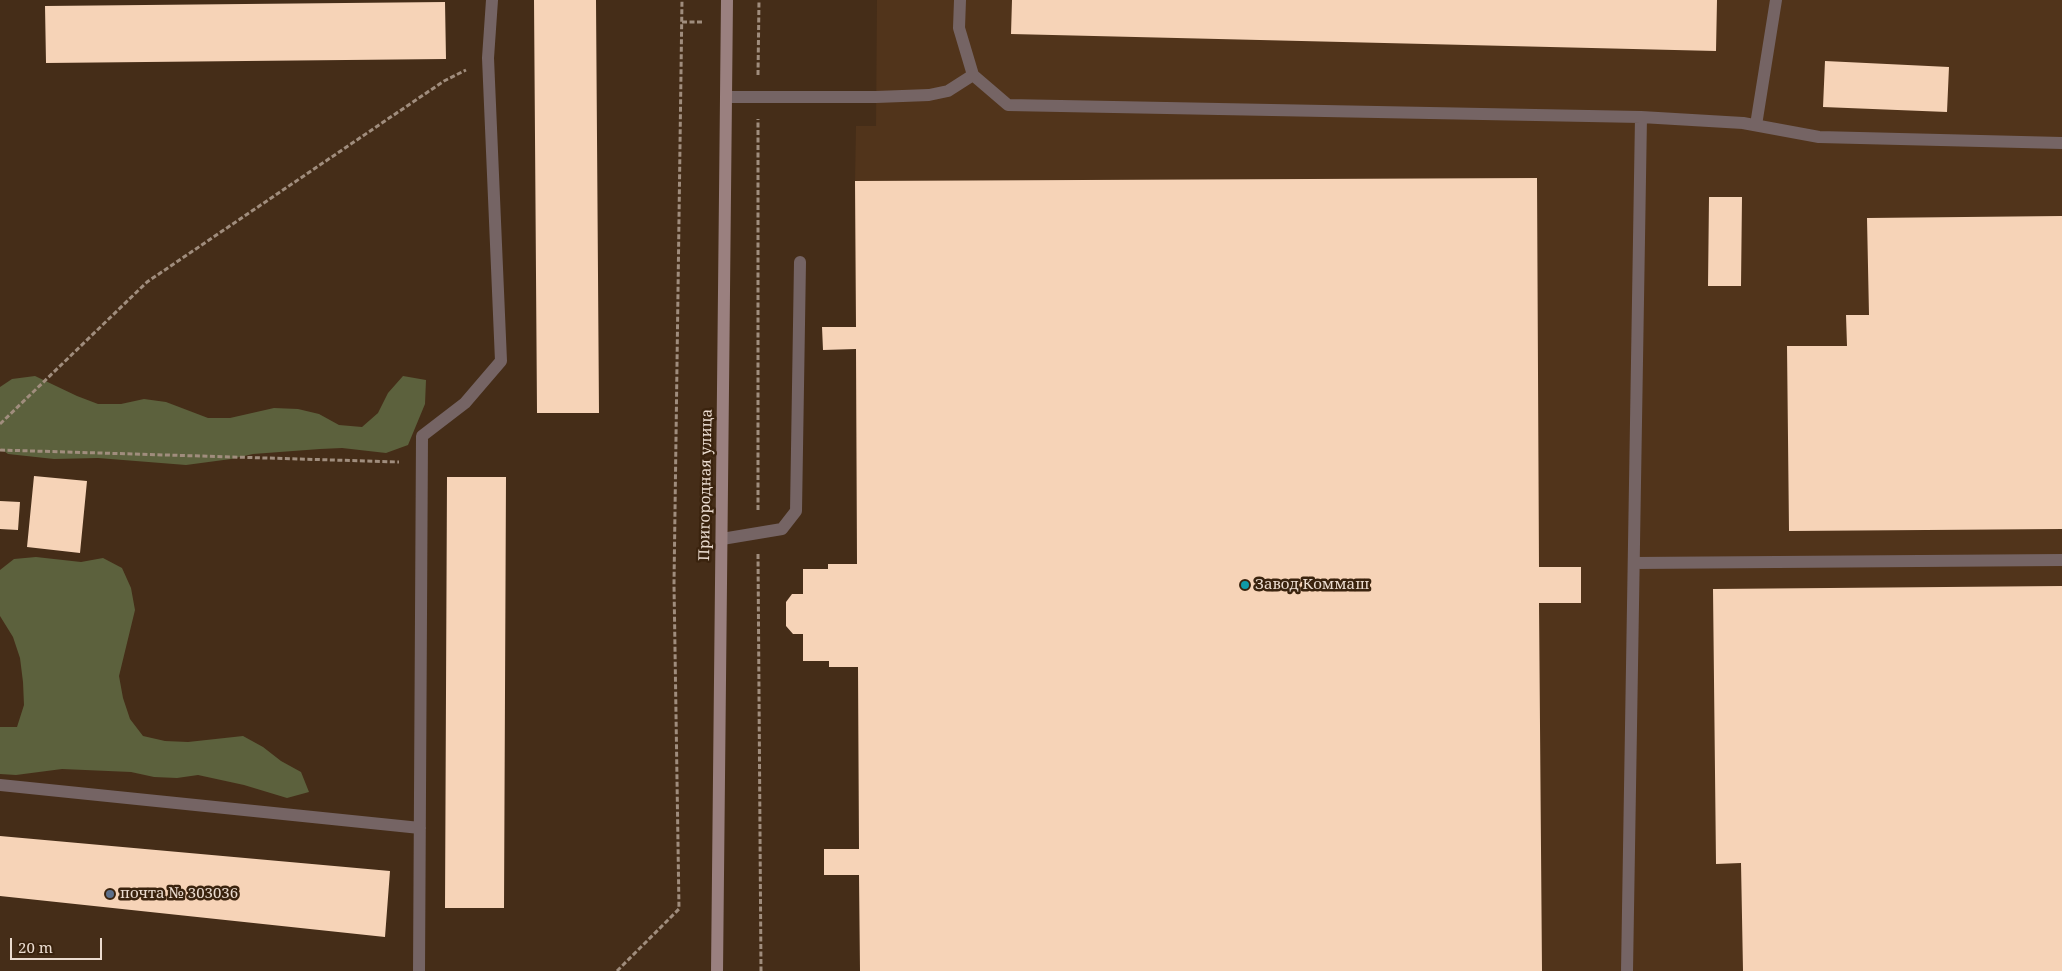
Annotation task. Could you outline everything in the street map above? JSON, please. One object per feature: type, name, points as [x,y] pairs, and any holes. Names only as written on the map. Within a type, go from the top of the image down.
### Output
[{"type":"main road","name":"Пригородная улица","points":[[717,971],[727,0]]},
{"type":"lane","points":[[419,971],[422,436],[465,403],[501,361],[488,58],[492,0]]},
{"type":"lane","points":[[960,0],[959,28],[973,75],[1008,105],[1641,117],[1743,123],[1819,137],[2062,143]]},
{"type":"lane","points":[[1756,125],[1776,0]]},
{"type":"lane","points":[[727,97],[929,95],[948,91],[973,75]]},
{"type":"lane","points":[[1626,971],[1641,117]]},
{"type":"lane","points":[[722,539],[782,529],[796,511],[800,262]]},
{"type":"lane","points":[[1634,563],[2062,560]]},
{"type":"lane","points":[[0,784],[420,828]]},
{"type":"path","points":[[617,971],[680,909],[674,584],[682,0]]},
{"type":"path","points":[[759,0],[758,533],[761,971]]},
{"type":"path","points":[[0,424],[147,282],[444,81],[488,58]]},
{"type":"path","points":[[0,450],[422,462]]},
{"type":"shaded area","points":[[877,0],[2062,0],[2062,971],[860,971],[855,181],[856,126],[876,126]]},
{"type":"green space","points":[[35,376],[98,404],[121,404],[144,399],[166,402],[208,418],[230,418],[274,408],[298,409],[319,414],[339,425],[362,427],[378,413],[388,393],[403,376],[426,380],[425,404],[408,445],[386,453],[342,448],[320,449],[253,454],[186,465],[98,458],[54,459],[8,454],[0,448],[0,387],[12,379]]},
{"type":"green space","points":[[36,557],[81,562],[103,558],[122,568],[131,588],[135,610],[119,676],[123,698],[130,719],[143,736],[165,741],[188,742],[243,736],[301,772],[309,792],[287,798],[244,785],[198,775],[177,778],[154,777],[131,772],[62,769],[16,775],[0,774],[0,727],[17,727],[24,705],[20,658],[13,637],[0,616],[0,570],[14,559]]},
{"type":"building","points":[[534,0],[596,0],[599,413],[537,413]]},
{"type":"building","points":[[1012,0],[1717,0],[1716,51],[1011,34]]},
{"type":"building","points":[[445,2],[446,59],[46,63],[45,6]]},
{"type":"building","points":[[1825,61],[1949,67],[1947,112],[1823,107]]},
{"type":"building","name":"Завод Коммаш","points":[[1537,178],[1539,567],[1581,567],[1581,603],[1539,603],[1542,971],[860,971],[859,875],[824,875],[824,849],[859,849],[858,667],[829,667],[829,661],[803,661],[803,634],[793,634],[786,626],[786,602],[792,594],[803,594],[803,569],[828,569],[828,564],[857,564],[856,349],[823,350],[822,327],[856,327],[855,181]]},
{"type":"building","points":[[1709,197],[1742,197],[1741,286],[1708,286]]},
{"type":"building","points":[[2062,216],[2062,529],[1789,531],[1787,346],[1847,346],[1846,315],[1869,315],[1867,218]]},
{"type":"building","points":[[34,476],[87,481],[80,553],[27,547]]},
{"type":"building","points":[[447,477],[506,477],[504,908],[445,908]]},
{"type":"building","points":[[0,501],[20,502],[18,530],[0,529]]},
{"type":"building","points":[[2062,586],[2062,971],[1743,971],[1741,863],[1716,864],[1713,589]]},
{"type":"building","points":[[0,836],[390,871],[385,937],[0,896]]},
{"type":"place","name":"Завод Коммаш","points":[[1245,585]]},
{"type":"place","name":"почта № 303036","points":[[110,894]]}]
